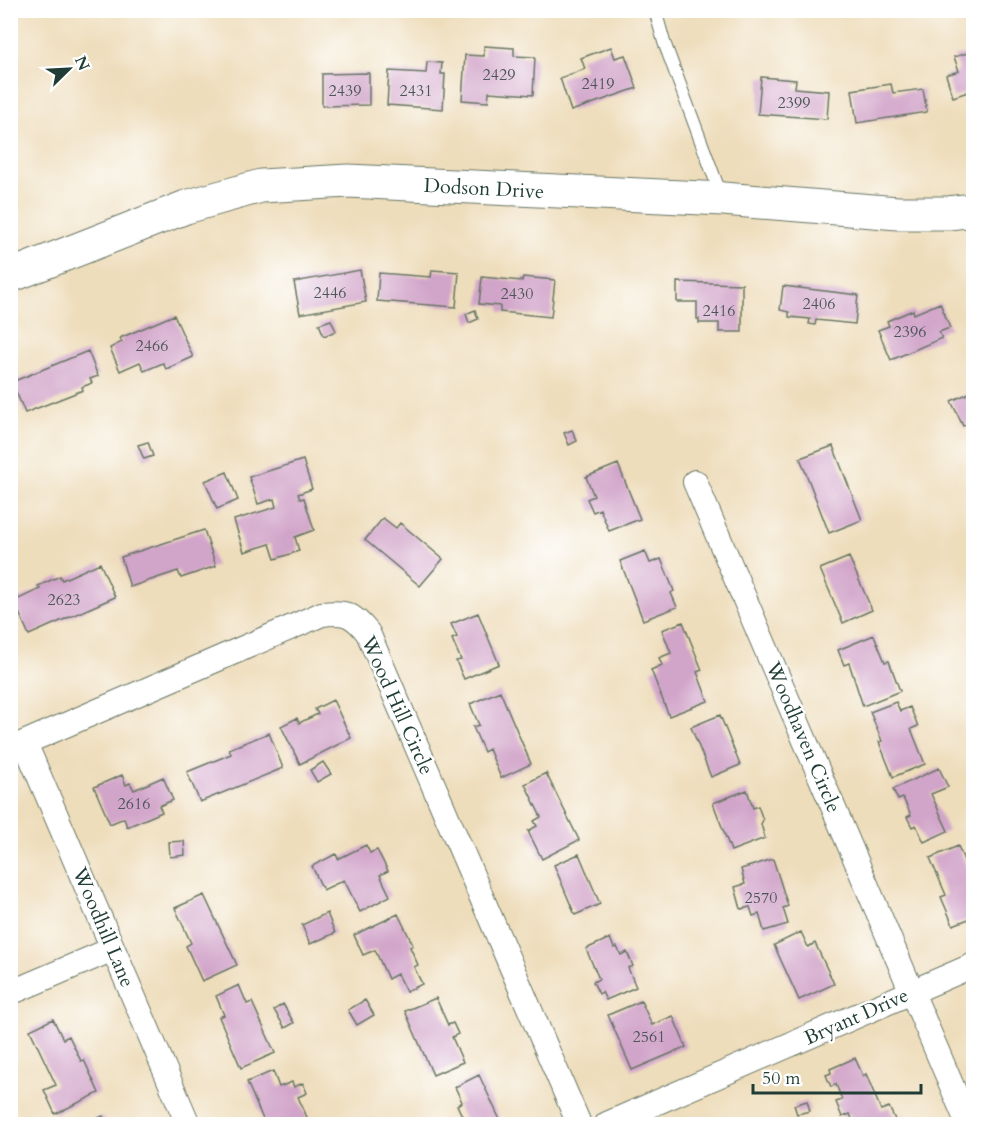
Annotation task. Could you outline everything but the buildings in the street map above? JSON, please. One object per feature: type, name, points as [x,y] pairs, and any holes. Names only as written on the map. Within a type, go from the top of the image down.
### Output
[{"type":"street","name":"Dodson Drive","points":[[10,276],[186,207],[261,186],[348,181],[723,199],[897,213],[948,213],[974,210]]},
{"type":"street","name":"Woodhaven Circle","points":[[695,482],[968,1125]]},
{"type":"street","name":"Wood Hill Circle","points":[[18,746],[322,614],[339,612],[356,618],[368,633],[579,1125]]},
{"type":"street","name":"Woodhill Lane","points":[[18,746],[113,949],[188,1125]]},
{"type":"street","points":[[10,993],[113,949]]},
{"type":"street","name":"Bryant Drive","points":[[607,1125],[974,965]]},
{"type":"lane","points":[[656,10],[664,42],[723,199]]}]
